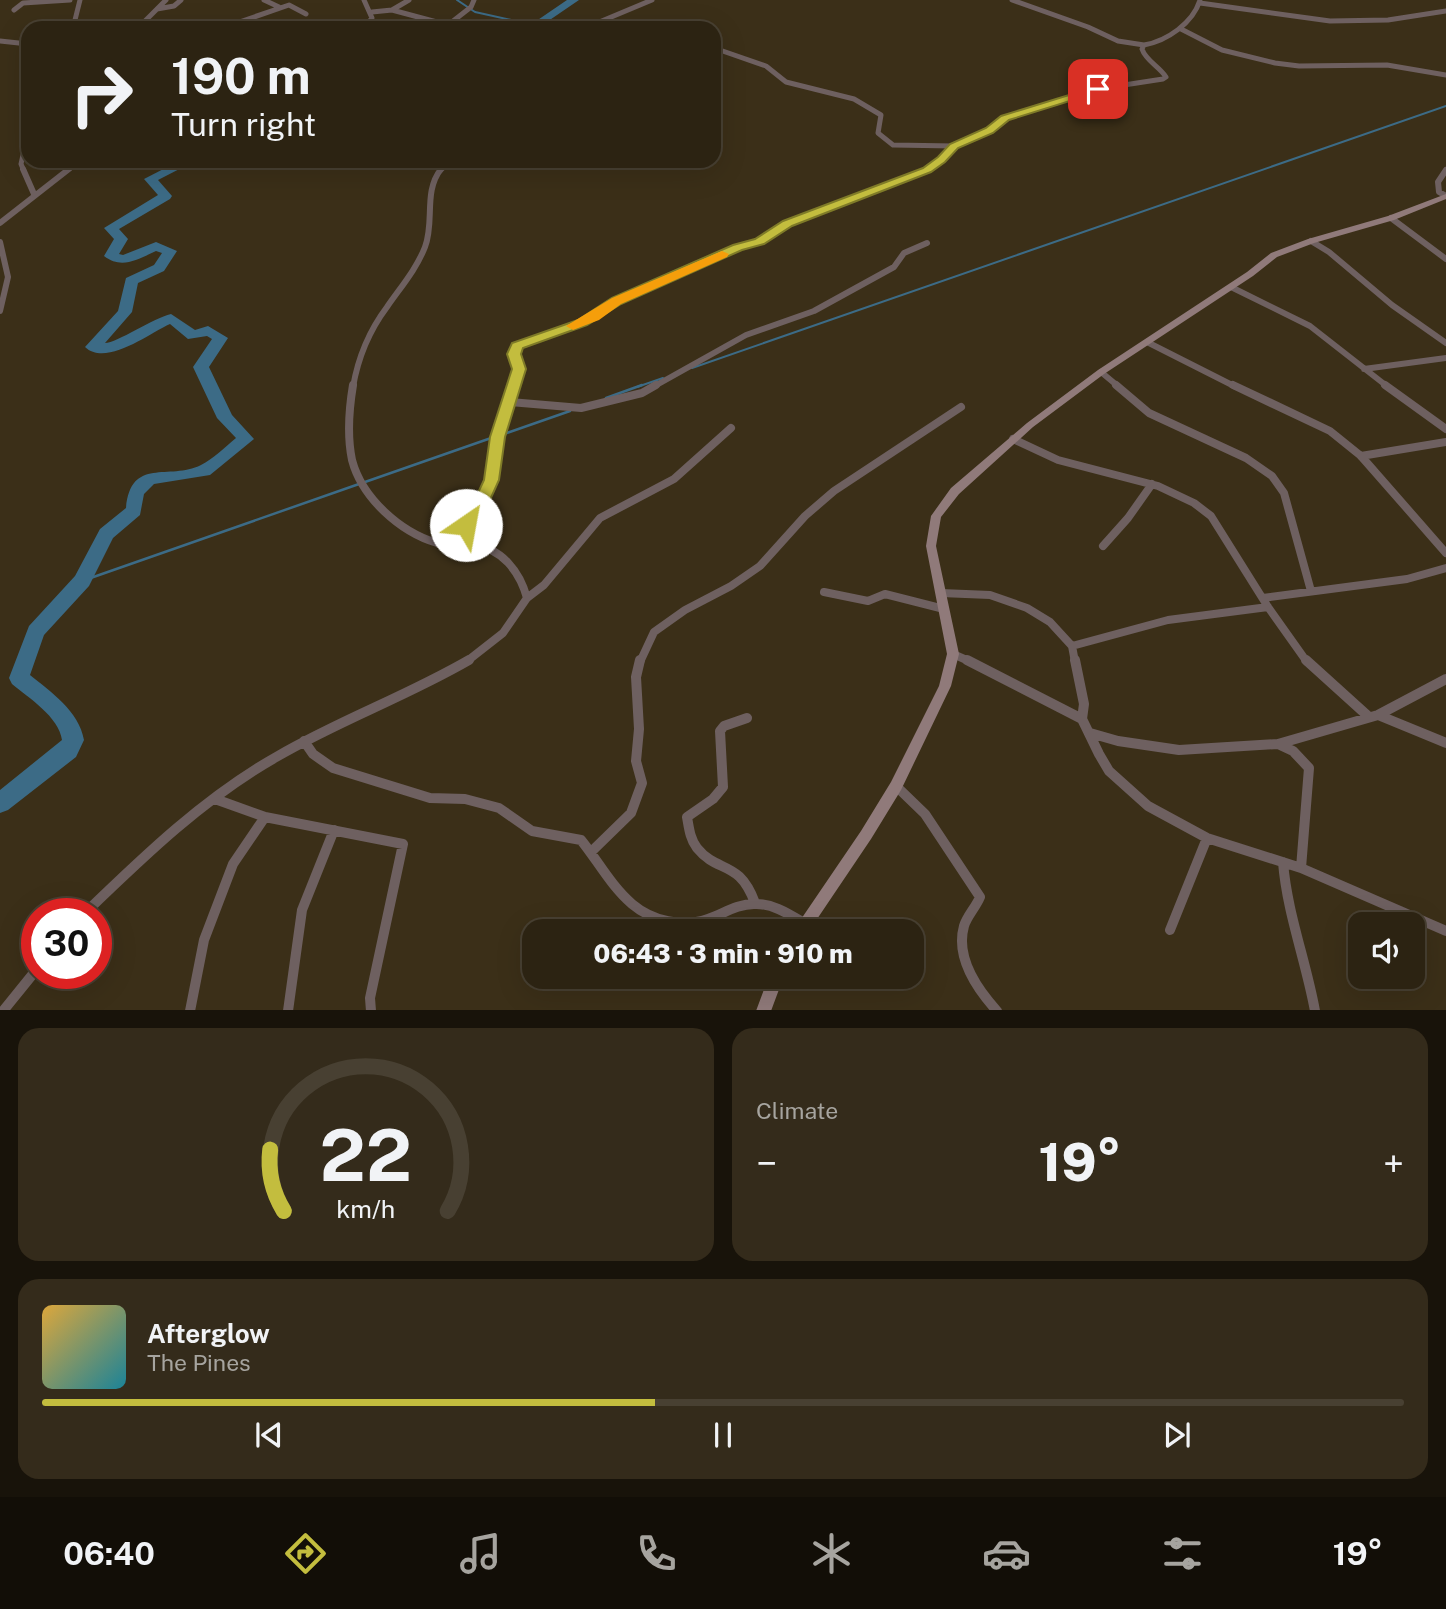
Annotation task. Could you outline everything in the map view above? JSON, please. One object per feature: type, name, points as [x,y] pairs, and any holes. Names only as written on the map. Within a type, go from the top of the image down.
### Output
[{"type":"street","points":[[14,10],[23,3],[71,0]]},
{"type":"street","points":[[75,21],[80,0]]},
{"type":"street","points":[[145,21],[166,0]]},
{"type":"street","points":[[156,9],[174,6],[180,0]]},
{"type":"street","points":[[264,0],[279,7]]},
{"type":"street","points":[[364,0],[372,12],[370,21]]},
{"type":"street","points":[[392,10],[409,0]]},
{"type":"street","points":[[453,21],[471,7],[474,0]]},
{"type":"street","points":[[602,21],[652,0]]},
{"type":"street","points":[[1012,0],[1088,27],[1118,41],[1144,45],[1159,42],[1181,29],[1200,1],[1290,18],[1339,22],[1409,18],[1446,10]]},
{"type":"street","points":[[241,21],[279,7],[295,7],[306,14]]},
{"type":"street","points":[[372,12],[392,10],[433,21]]},
{"type":"street","points":[[1181,29],[1222,50],[1275,63],[1299,66],[1379,64],[1446,75]]},
{"type":"street","points":[[0,41],[21,43]]},
{"type":"street","points":[[721,50],[760,62],[786,82],[854,99],[881,115],[878,133],[893,145],[954,146],[989,131],[1001,120],[1018,113],[1098,89],[1163,79],[1166,77],[1164,72],[1142,53],[1144,45]]},
{"type":"street","points":[[454,547],[477,511],[492,480],[497,437],[519,369],[514,354],[516,346],[582,323],[617,301],[737,248],[760,241],[788,224],[927,170],[942,160],[954,146]]},
{"type":"street","points":[[24,168],[34,194]]},
{"type":"street","points":[[0,223],[70,168]]},
{"type":"street","points":[[441,168],[433,181],[428,205],[429,237],[418,263],[379,318],[364,345],[350,399],[349,448],[358,475],[394,522],[421,538],[454,547],[474,544],[495,551],[517,572],[525,586],[527,598]]},
{"type":"street","points":[[1446,170],[1438,182],[1440,192],[1446,196]]},
{"type":"street","points":[[808,919],[866,835],[896,786],[941,696],[953,654],[931,547],[936,516],[970,475],[1101,372],[1274,255],[1311,241],[1391,218],[1446,196]]},
{"type":"street","points":[[1391,218],[1446,259]]},
{"type":"street","points":[[1311,241],[1329,252],[1392,305],[1446,342]]},
{"type":"street","points":[[509,402],[581,408],[642,393],[746,335],[814,311],[894,267],[904,253],[927,243]]},
{"type":"street","points":[[0,246],[8,277],[0,311]]},
{"type":"street","points":[[1230,287],[1310,326],[1446,429]]},
{"type":"street","points":[[1147,342],[1331,431],[1361,456],[1446,553]]},
{"type":"street","points":[[1364,369],[1446,358]]},
{"type":"street","points":[[1101,372],[1149,413],[1246,457],[1272,476],[1284,493],[1311,591]]},
{"type":"street","points":[[591,852],[631,813],[642,783],[635,761],[639,729],[636,677],[640,656],[654,632],[685,610],[731,586],[760,566],[805,516],[834,491],[961,407]]},
{"type":"street","points":[[100,898],[138,861],[256,769],[304,741],[476,659],[506,631],[527,598],[544,585],[600,518],[674,479],[731,428]]},
{"type":"street","points":[[1013,439],[1057,460],[1152,484],[1195,504],[1210,516],[1265,602],[1318,675],[1373,716],[1446,743]]},
{"type":"street","points":[[1361,456],[1446,442]]},
{"type":"street","points":[[1103,546],[1128,519],[1152,484]]},
{"type":"street","points":[[1072,646],[1168,620],[1311,591],[1408,579],[1446,568]]},
{"type":"street","points":[[824,592],[868,601],[885,594],[944,609]]},
{"type":"street","points":[[941,593],[990,595],[1010,601],[1050,621],[1072,646],[1084,704],[1082,719]]},
{"type":"street","points":[[953,654],[986,668],[1082,719],[1109,771],[1126,789],[1167,818],[1207,838],[1301,868],[1446,931]]},
{"type":"street","points":[[1090,733],[1118,741],[1179,750],[1278,744],[1373,716],[1446,679]]},
{"type":"street","points":[[747,718],[724,726],[720,731],[723,787],[713,799],[687,817],[695,848],[702,856],[734,871],[749,887],[755,903]]},
{"type":"street","points":[[304,741],[313,754],[333,768],[430,798],[465,799],[499,808],[532,831],[581,840],[612,884],[633,905],[653,917],[688,923],[704,921],[755,903],[769,906],[789,919]]},
{"type":"street","points":[[1278,744],[1293,751],[1310,768],[1301,868]]},
{"type":"street","points":[[896,786],[925,814],[978,892],[979,901],[966,922],[961,942],[971,976],[982,995],[997,1010]]},
{"type":"street","points":[[215,799],[265,817],[403,844],[370,998],[371,1010]]},
{"type":"street","points":[[190,1010],[204,940],[233,864],[265,817]]},
{"type":"street","points":[[288,1010],[302,910],[334,830]]},
{"type":"street","points":[[1170,930],[1207,838]]},
{"type":"street","points":[[1283,862],[1286,897],[1306,963],[1315,1010]]},
{"type":"street","points":[[3,1010],[21,989]]},
{"type":"street","points":[[762,1010],[771,989]]},
{"type":"waterway","points":[[457,0],[475,12],[516,21]]},
{"type":"waterway","points":[[542,21],[574,0]]},
{"type":"waterway","points":[[692,368],[1446,106]]},
{"type":"waterway","points":[[0,803],[68,750],[73,740],[72,732],[60,715],[19,678],[36,631],[82,581],[106,534],[134,511],[136,492],[149,479],[204,471],[246,439],[225,418],[201,367],[221,338],[208,331],[193,336],[171,318],[138,333],[116,348],[93,347],[125,312],[131,281],[159,268],[170,251],[156,246],[124,260],[111,256],[121,239],[111,228],[166,196],[150,179],[174,168]]},
{"type":"waterway","points":[[637,387],[663,378]]},
{"type":"waterway","points":[[606,398],[642,385]]},
{"type":"waterway","points":[[501,435],[570,411]]},
{"type":"waterway","points":[[365,482],[494,437]]},
{"type":"waterway","points":[[82,581],[359,484]]},
{"type":"slow traffic","points":[[573,326],[594,317],[617,301],[722,254]]},
{"type":"route","points":[[466,525],[482,503],[492,480],[497,437],[519,369],[514,354],[516,346],[582,323],[617,301],[737,248],[760,241],[788,224],[927,170],[942,160],[954,146],[989,131],[1005,118],[1098,89]]}]
